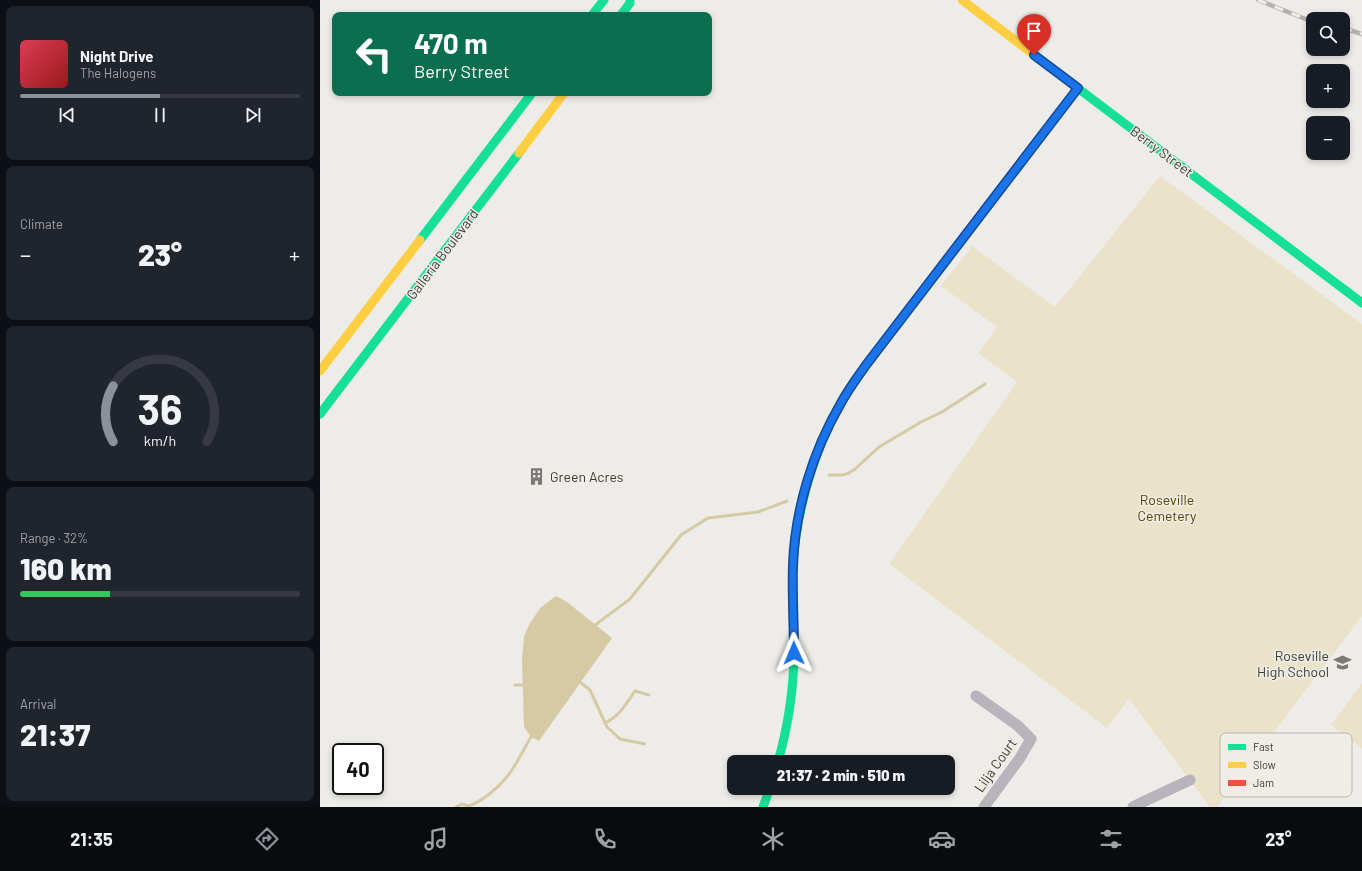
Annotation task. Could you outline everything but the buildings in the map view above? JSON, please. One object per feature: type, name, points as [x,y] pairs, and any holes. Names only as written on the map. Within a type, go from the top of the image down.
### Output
[{"type":"street","points":[[594,12],[604,0]]},
{"type":"street","points":[[623,12],[630,3],[630,0]]},
{"type":"street","name":"Berry Street","points":[[962,0],[1362,302]]},
{"type":"street","points":[[780,755],[786,726],[792,681],[794,653],[793,564],[796,534],[806,490],[823,440],[841,403],[866,365],[1078,88]]},
{"type":"street","name":"Galleria Boulevard","points":[[320,371],[530,96]]},
{"type":"street","name":"Galleria Boulevard","points":[[320,414],[562,96]]},
{"type":"street","name":"Lilja Court","points":[[976,696],[1016,725],[1031,739],[1020,758],[984,807]]},
{"type":"street","points":[[1137,806],[1190,780]]},
{"type":"street","points":[[763,807],[767,795]]},
{"type":"green space","name":"Roseville Cemetery","points":[[1160,176],[1362,324],[1362,616],[1273,733],[1220,733],[1220,797],[1225,797],[1217,807],[1210,807],[1129,699],[1107,728],[889,564],[1017,382],[978,353],[997,327],[941,286],[972,246],[1055,307]]},
{"type":"green space","points":[[1362,683],[1362,748],[1352,741],[1352,733],[1342,733],[1331,725]]},
{"type":"shaded area","points":[[556,596],[567,602],[612,638],[539,741],[531,737],[524,727],[522,660],[524,636],[540,608]]},
{"type":"waterway","points":[[829,475],[843,475],[849,473],[879,447],[921,422],[942,412],[985,384]]},
{"type":"waterway","points":[[595,625],[630,599],[681,535],[708,518],[758,512],[787,501]]},
{"type":"waterway","points":[[580,682],[590,690],[607,727],[620,739],[645,744]]},
{"type":"waterway","points":[[515,685],[523,685]]},
{"type":"waterway","points":[[605,723],[615,717],[635,691],[649,695]]},
{"type":"waterway","points":[[456,807],[462,804],[469,806],[474,804],[498,786],[513,768],[531,737]]},
{"type":"railway","points":[[1258,0],[1306,19]]},
{"type":"railway","points":[[1350,30],[1362,34]]},
{"type":"traffic: fast","points":[[594,12],[604,0]]},
{"type":"traffic: fast","points":[[623,12],[630,3],[630,0]]},
{"type":"traffic: fast","points":[[1071,83],[1362,303]]},
{"type":"traffic: fast","points":[[1025,157],[1078,88]]},
{"type":"traffic: fast","points":[[420,240],[530,96]]},
{"type":"traffic: fast","points":[[320,414],[519,153]]},
{"type":"traffic: fast","points":[[780,755],[785,735],[792,693],[794,651],[792,574],[800,516],[805,492],[820,447],[841,403],[853,383]]},
{"type":"traffic: fast","points":[[763,807],[767,795]]},
{"type":"traffic: slow","points":[[962,0],[1071,83]]},
{"type":"traffic: slow","points":[[519,153],[562,96]]},
{"type":"traffic: slow","points":[[320,371],[420,240]]},
{"type":"traffic: slow","points":[[853,383],[938,271]]},
{"type":"traffic: jam","points":[[938,271],[1025,157]]},
{"type":"place","name":"Green Acres","points":[[537,476]]},
{"type":"place","name":"Roseville High School","points":[[1342,663]]},
{"type":"route","points":[[794,653],[792,595],[796,534],[810,473],[821,445],[841,403],[866,365],[1078,88],[1034,55]]}]
